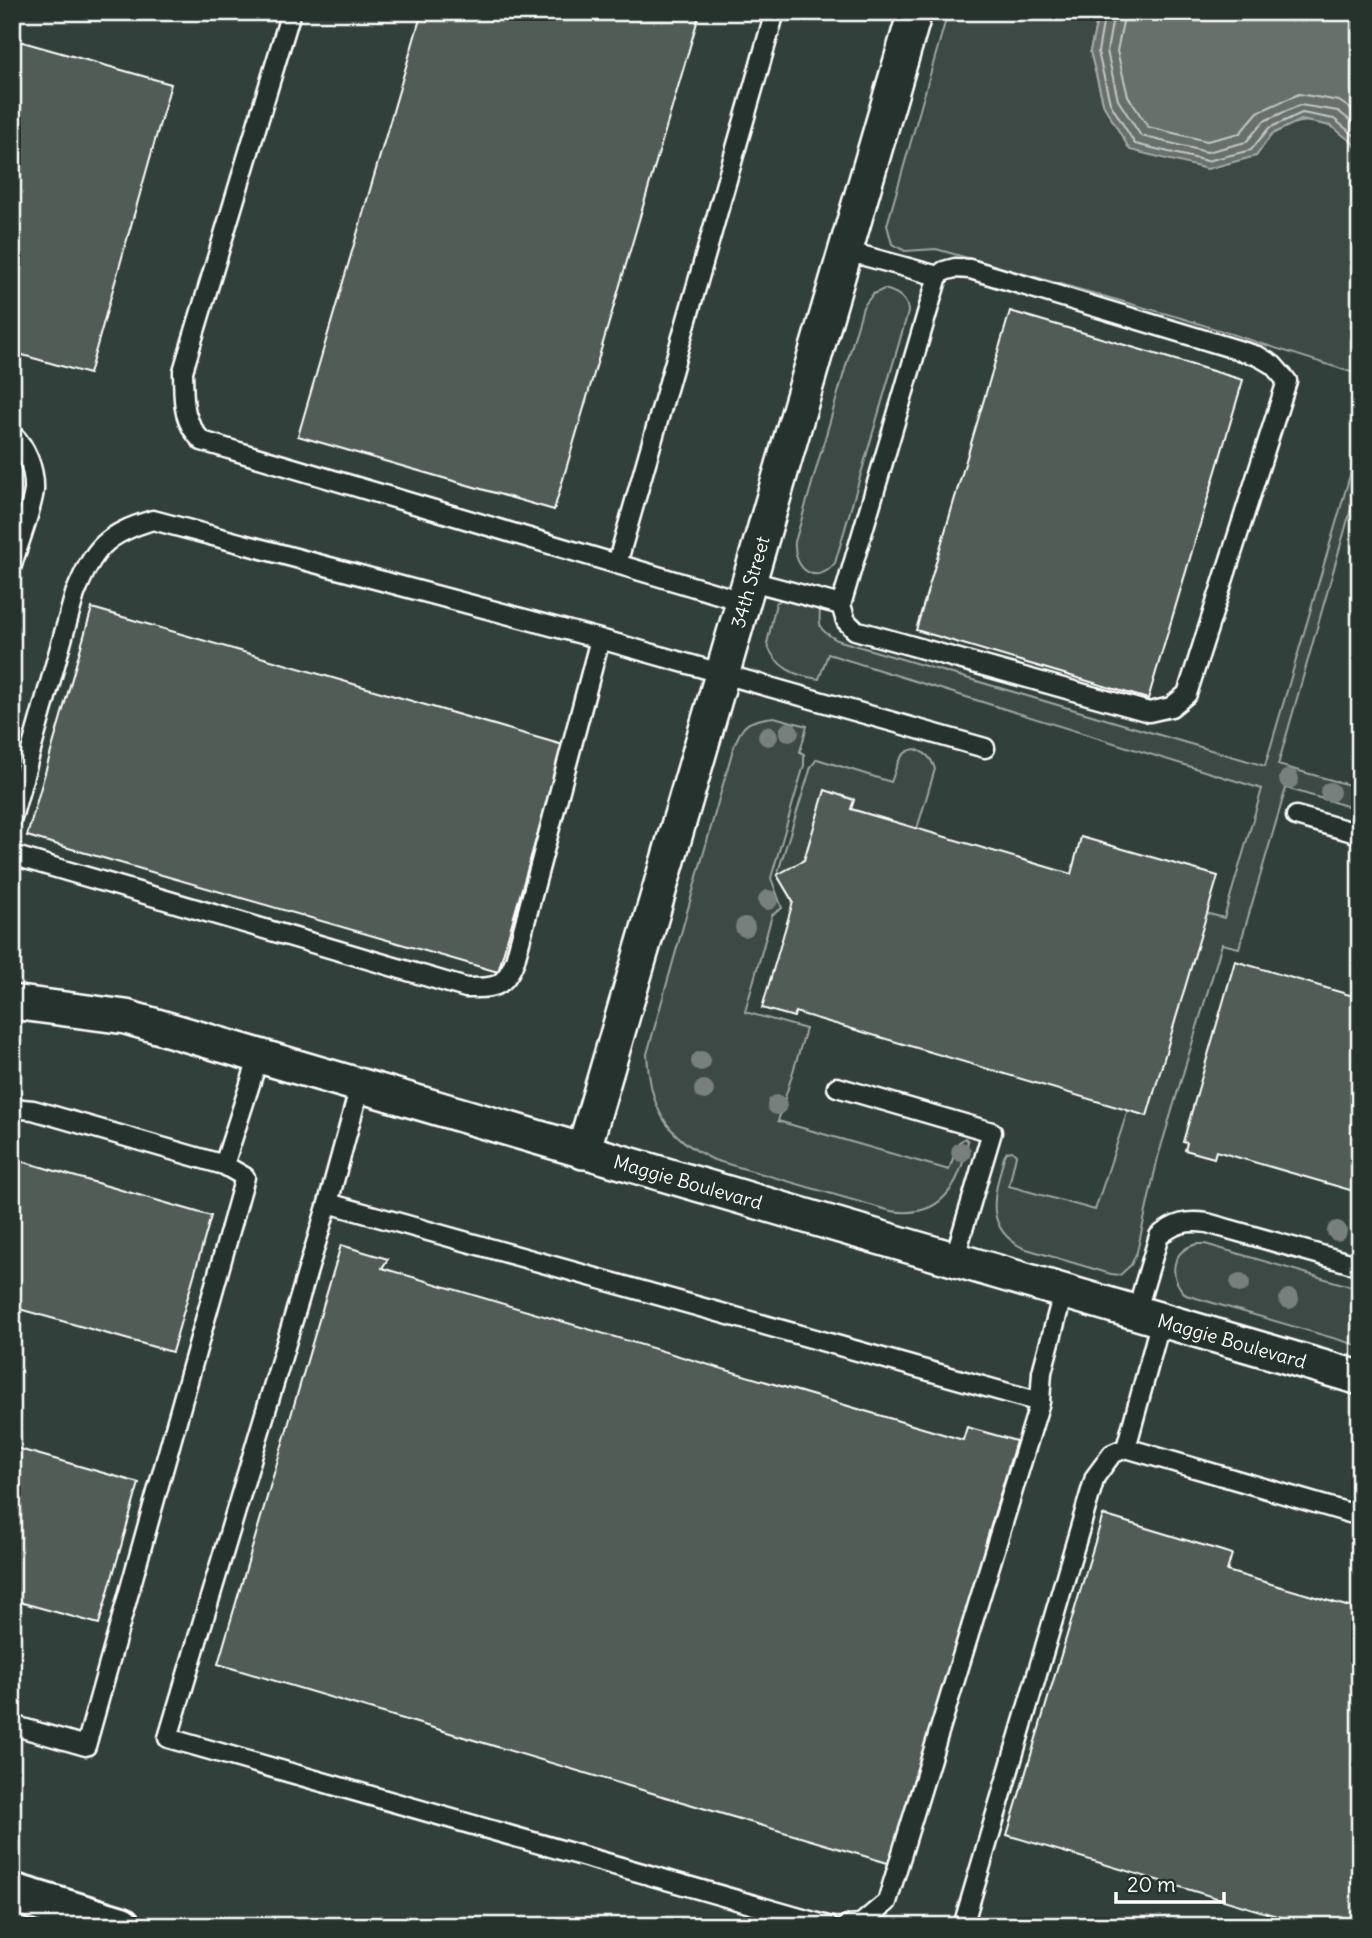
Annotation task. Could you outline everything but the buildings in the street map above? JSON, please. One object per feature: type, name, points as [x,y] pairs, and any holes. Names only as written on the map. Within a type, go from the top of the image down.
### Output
[{"type":"street","name":"34th Street","points":[[583,1152],[915,12]]},
{"type":"street","name":"Maggie Boulevard","points":[[12,1002],[126,1017],[1360,1378]]},
{"type":"street","points":[[12,1893],[121,1926]]},
{"type":"lane","points":[[291,12],[183,371],[184,411],[190,429],[202,441],[617,564],[748,592],[841,605]]},
{"type":"lane","points":[[617,564],[775,12]]},
{"type":"lane","points":[[846,251],[938,276]]},
{"type":"lane","points":[[955,268],[970,269],[1258,356],[1273,365],[1287,382],[1186,694],[1171,707],[1149,712],[855,630],[846,621],[841,605],[938,276],[955,268]]},
{"type":"lane","points":[[12,434],[21,442],[28,456],[34,489],[12,565]]},
{"type":"lane","points":[[12,818],[75,594],[87,565],[105,544],[124,529],[153,520],[600,639],[985,748]]},
{"type":"lane","points":[[12,855],[466,988],[495,987],[508,978],[515,960],[600,639]]},
{"type":"lane","points":[[1296,816],[1360,834]]},
{"type":"lane","points":[[224,1166],[259,1056]]},
{"type":"lane","points":[[360,1086],[328,1203],[168,1738],[828,1926]]},
{"type":"lane","points":[[837,1087],[992,1132],[954,1260]]},
{"type":"lane","points":[[12,1108],[33,1110],[224,1166],[245,1177],[86,1746],[12,1725]]},
{"type":"lane","points":[[328,1203],[1040,1402]]},
{"type":"lane","points":[[1126,1448],[1159,1236],[1169,1227],[1187,1220],[1207,1223],[1360,1266]]},
{"type":"lane","points":[[846,1926],[862,1923],[887,1902],[1040,1402],[1042,1372],[1063,1293]]},
{"type":"lane","points":[[963,1926],[1096,1477],[1112,1454],[1126,1448],[1360,1517]]},
{"type":"shaded area","points":[[12,12],[1360,12],[1360,1926],[12,1926]]},
{"type":"shaded area","points":[[948,12],[1099,12],[1090,51],[1104,106],[1256,156],[1273,134],[1297,123],[1320,123],[1331,127],[1352,142],[1360,152],[1360,375],[1181,318],[936,249],[905,251],[892,244],[887,225]]},
{"type":"shaded area","points":[[884,289],[900,296],[906,303],[908,312],[835,563],[820,574],[813,574],[807,572],[798,560],[795,542],[863,307],[873,294]]},
{"type":"shaded area","points":[[1360,441],[1360,477],[1278,765],[1360,788],[1360,810],[1286,788],[1239,948],[1222,944],[1158,1157],[1137,1252],[1131,1265],[1120,1275],[1111,1274],[1023,1248],[1001,1230],[997,1219],[995,1196],[1004,1157],[1007,1152],[1012,1151],[1016,1155],[1009,1186],[1095,1210],[1128,1110],[1147,1116],[1206,913],[1224,918],[1262,789],[828,654],[819,679],[794,673],[781,665],[767,644],[776,603],[784,598],[814,606],[820,611],[822,629],[837,640],[1265,766]]},
{"type":"shaded area","points":[[774,717],[807,726],[800,752],[804,754],[804,765],[771,878],[782,908],[772,915],[745,1012],[806,1029],[778,1121],[949,1170],[958,1143],[965,1138],[968,1141],[954,1185],[946,1196],[923,1210],[891,1211],[714,1160],[683,1141],[663,1118],[656,1105],[647,1054],[733,749],[747,724]]},
{"type":"shaded area","points":[[915,749],[928,756],[935,769],[917,829],[851,809],[854,799],[825,791],[804,860],[777,875],[811,767],[817,759],[891,782],[901,757]]},
{"type":"shaded area","points":[[1197,1244],[1205,1244],[1360,1289],[1360,1346],[1186,1295],[1176,1280],[1175,1265],[1181,1252]]},
{"type":"water","points":[[1099,12],[1360,12],[1360,152],[1331,126],[1301,120],[1272,134],[1256,156],[1207,169],[1130,150],[1104,106],[1090,51]]}]
